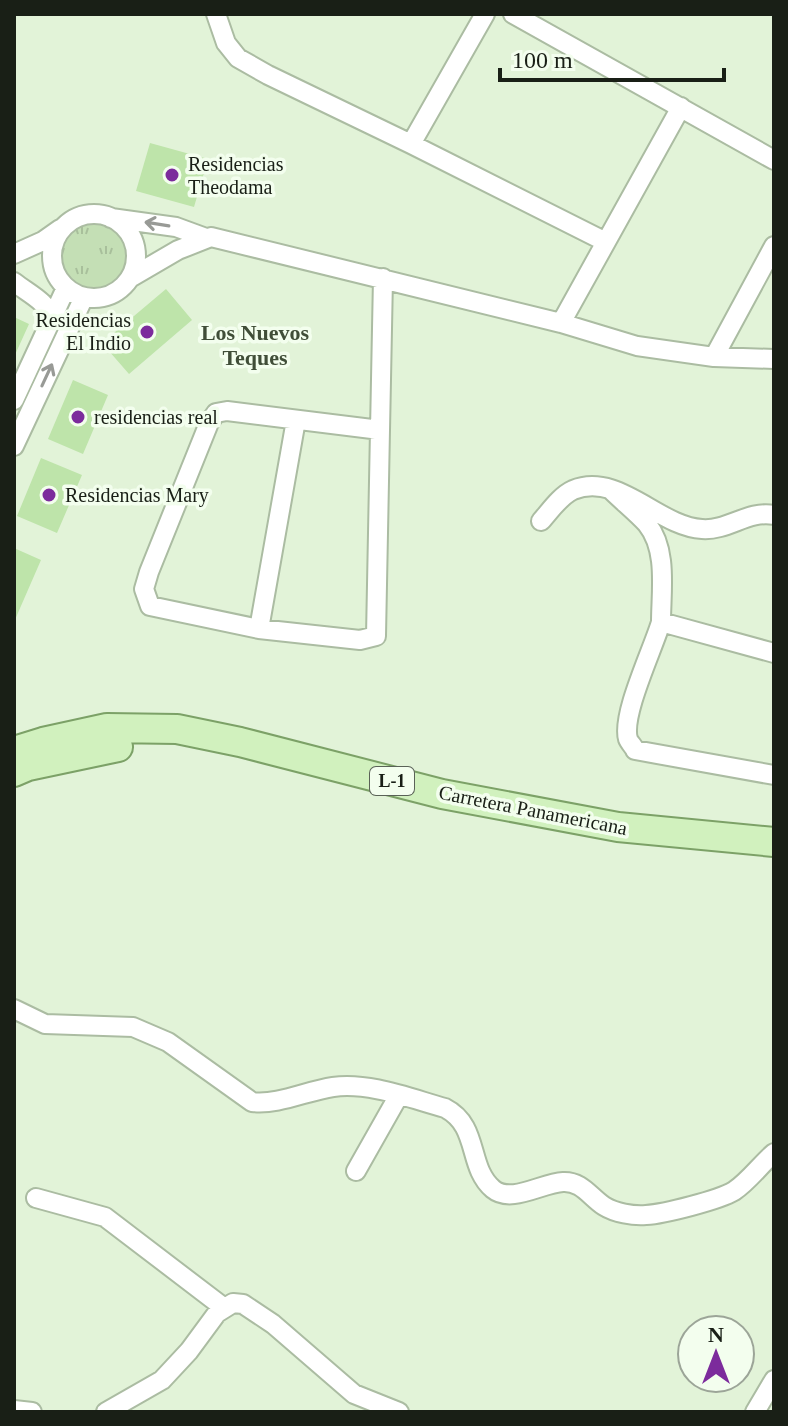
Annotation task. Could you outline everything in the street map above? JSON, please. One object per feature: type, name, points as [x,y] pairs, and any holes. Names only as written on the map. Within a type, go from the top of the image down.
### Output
[{"type":"main road","name":"Carretera Panamericana","points":[[14,751],[107,728],[177,729],[486,802],[618,827],[774,842]]},
{"type":"main road","name":"Carretera Panamericana","points":[[14,772],[109,747],[177,747],[438,807],[617,841],[774,854]]},
{"type":"street","points":[[216,14],[226,43],[238,58],[606,242]]},
{"type":"street","points":[[411,144],[485,14]]},
{"type":"street","points":[[513,14],[774,160]]},
{"type":"street","points":[[561,323],[681,107]]},
{"type":"street","points":[[14,254],[43,241],[72,220],[85,215],[107,217],[176,227],[206,238],[561,323],[637,346],[714,357],[774,359]]},
{"type":"street","points":[[107,217],[127,231],[135,248],[130,278]]},
{"type":"street","points":[[72,220],[62,228],[52,252],[58,278],[66,288],[84,297],[98,298],[111,294],[130,278],[178,250],[206,238]]},
{"type":"street","points":[[714,357],[774,246]]},
{"type":"street","points":[[380,430],[227,411],[216,413],[209,423],[144,589],[150,606],[259,629],[360,640],[376,636],[383,278]]},
{"type":"street","points":[[14,282],[35,295],[53,320]]},
{"type":"street","points":[[14,400],[66,288]]},
{"type":"street","points":[[14,446],[84,297]]},
{"type":"street","points":[[259,629],[296,420]]},
{"type":"street","points":[[541,521],[573,490],[610,489],[691,528],[721,528],[751,515],[774,515]]},
{"type":"street","points":[[610,489],[648,526],[661,556],[661,622],[645,671],[635,690],[628,740],[635,750],[774,775]]},
{"type":"street","points":[[661,622],[774,653]]},
{"type":"street","points":[[14,1009],[45,1024],[133,1027],[168,1042],[252,1102],[265,1103],[334,1087],[361,1086],[445,1108],[457,1114],[465,1125],[482,1173],[490,1187],[501,1194],[514,1194],[565,1181],[580,1185],[604,1206],[622,1213],[645,1215],[734,1191],[774,1153]]},
{"type":"street","points":[[356,1171],[399,1095]]},
{"type":"street","points":[[36,1198],[105,1217],[223,1307]]},
{"type":"street","points":[[106,1412],[162,1380],[223,1307],[233,1303],[243,1304],[273,1324],[354,1394],[399,1412]]},
{"type":"street","points":[[755,1412],[774,1380]]},
{"type":"street","points":[[14,1410],[32,1412]]},
{"type":"green space","points":[[85,215],[111,218],[124,226],[132,238],[134,265],[119,288],[107,295],[91,296],[66,288],[57,265],[56,246],[60,237],[65,229]]},
{"type":"building","name":"Residencias Theodama","points":[[150,143],[208,159],[194,207],[136,191]]},
{"type":"building","name":"Residencias El Indio","points":[[166,289],[192,320],[129,374],[102,343]]},
{"type":"building","points":[[14,317],[29,324],[14,357]]},
{"type":"building","name":"residencias real","points":[[73,380],[108,395],[83,454],[48,439]]},
{"type":"building","name":"Residencias Mary","points":[[41,458],[82,475],[57,533],[17,516]]},
{"type":"building","points":[[14,548],[41,560],[14,622]]},
{"type":"place","name":"Residencias Theodama","points":[[172,175]]},
{"type":"place","name":"Residencias El Indio","points":[[147,332]]},
{"type":"place","name":"residencias real","points":[[78,417]]},
{"type":"place","name":"Residencias Mary","points":[[49,495]]},
{"type":"district","name":"Los Nuevos Teques","points":[[255,344]]}]
